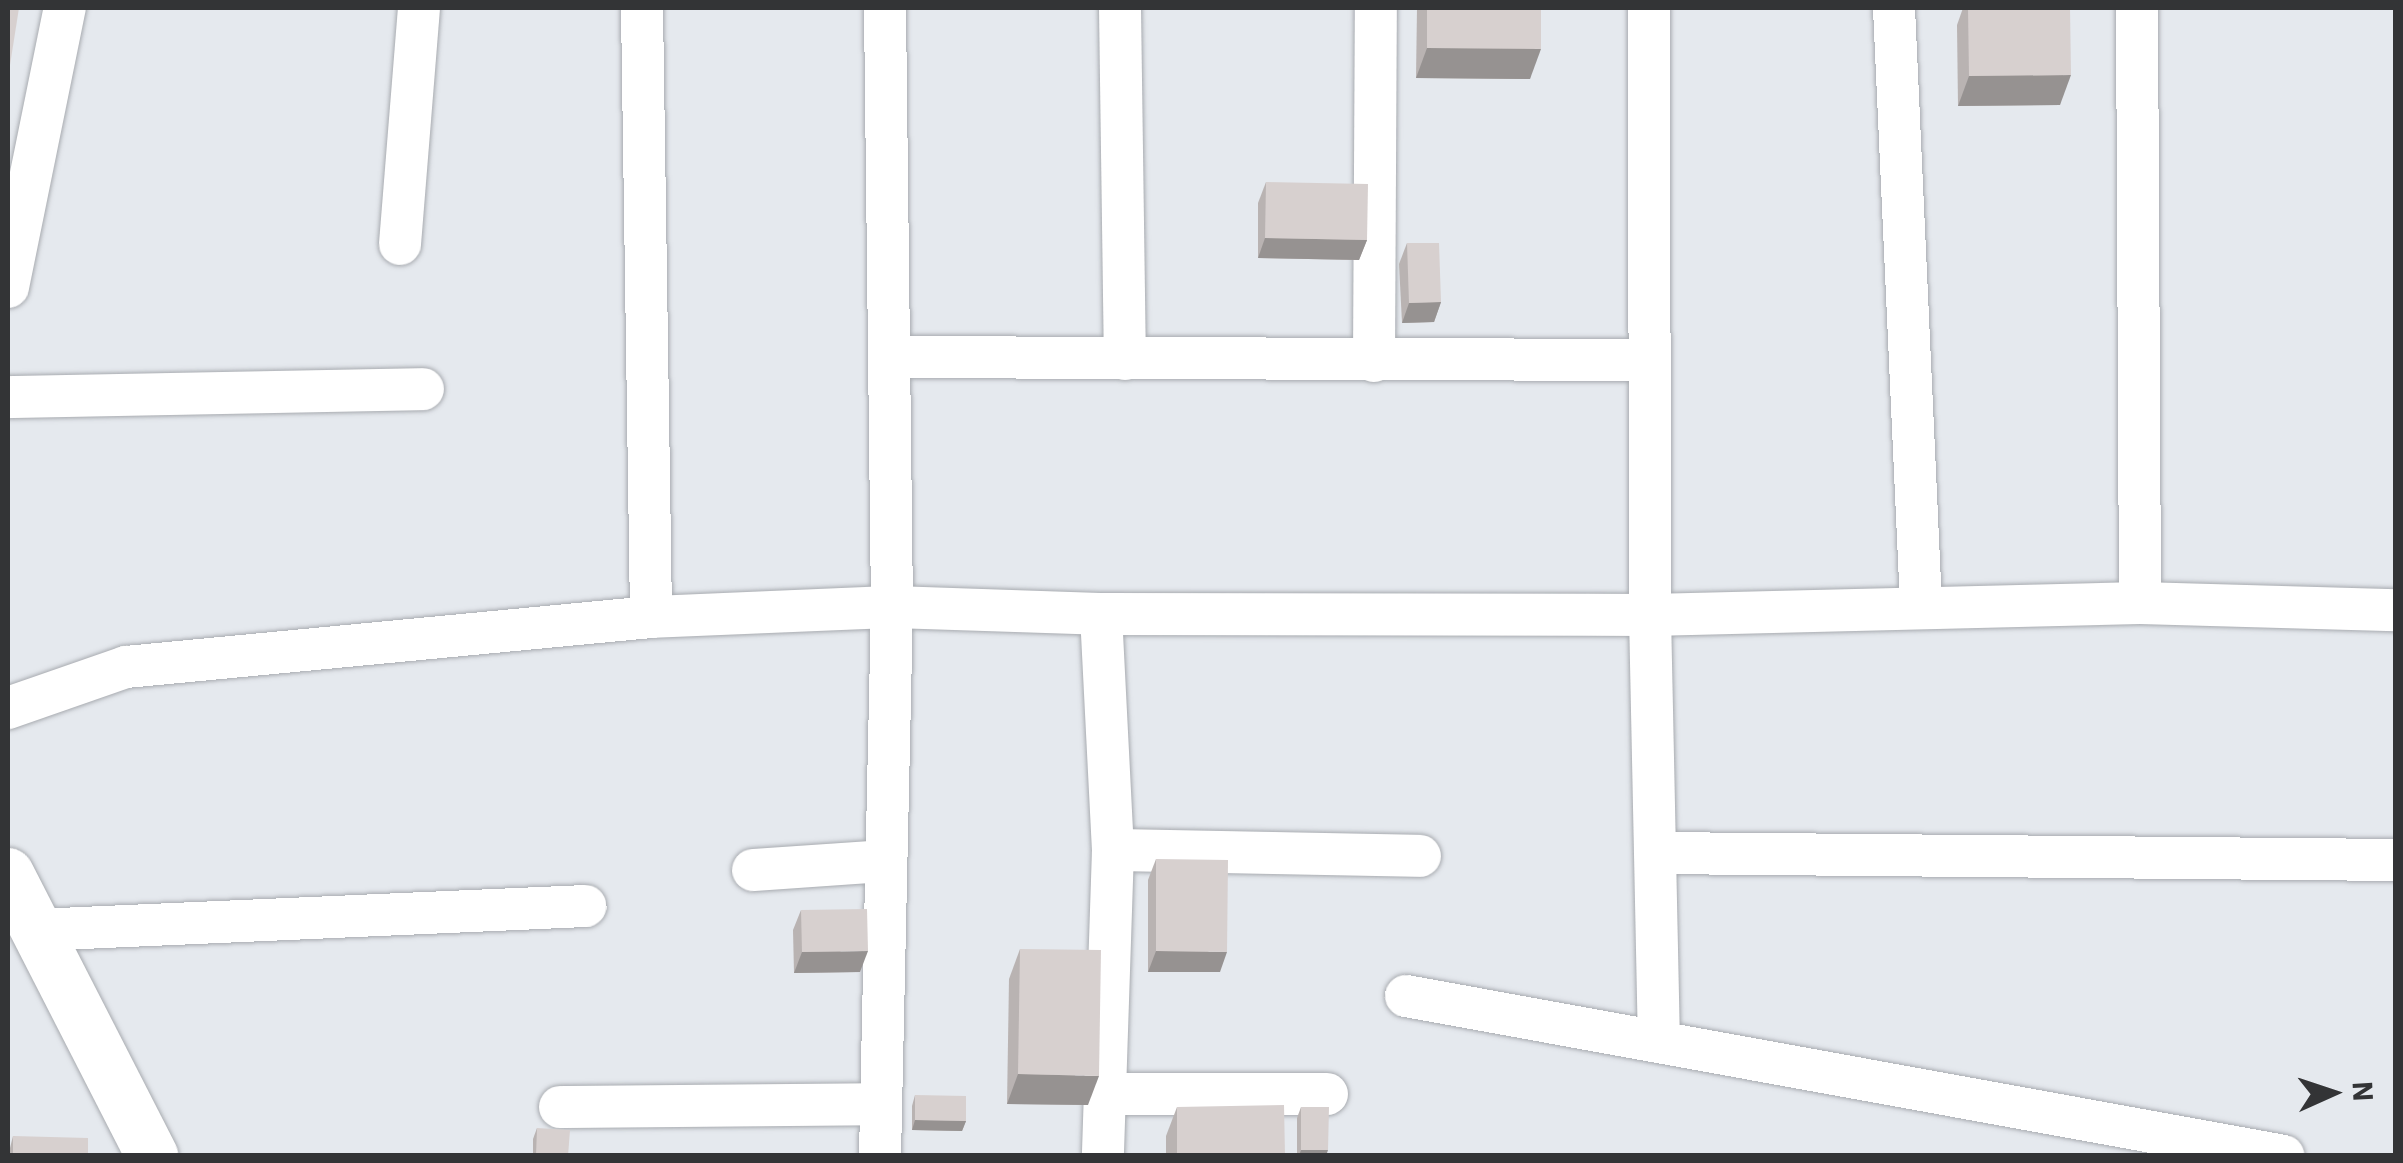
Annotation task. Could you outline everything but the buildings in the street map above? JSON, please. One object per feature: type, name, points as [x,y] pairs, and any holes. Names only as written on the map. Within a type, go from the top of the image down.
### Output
[{"type":"street","points":[[8,287],[64,8]]},
{"type":"street","points":[[400,244],[419,8]]},
{"type":"street","points":[[642,8],[651,617]]},
{"type":"street","points":[[880,1156],[892,607],[885,8]]},
{"type":"street","points":[[1120,8],[1125,359]]},
{"type":"street","points":[[1374,361],[1376,8]]},
{"type":"street","points":[[1649,8],[1644,360],[1659,1042]]},
{"type":"street","points":[[1894,8],[1920,606]]},
{"type":"street","points":[[2137,8],[2140,603]]},
{"type":"street","points":[[889,357],[1644,360]]},
{"type":"street","points":[[8,397],[423,389]]},
{"type":"street","points":[[8,708],[126,667],[651,617],[892,607],[1100,614],[1650,614],[2140,603],[2396,610]]},
{"type":"street","points":[[1100,614],[1113,850],[1103,1156]]},
{"type":"street","points":[[1113,850],[1420,856]]},
{"type":"street","points":[[1656,853],[2396,860]]},
{"type":"street","points":[[753,870],[884,861]]},
{"type":"street","points":[[8,874],[152,1156]]},
{"type":"street","points":[[36,930],[585,906]]},
{"type":"street","points":[[1406,996],[2284,1156]]},
{"type":"street","points":[[1105,1094],[1328,1094]]},
{"type":"street","points":[[560,1107],[881,1104]]}]
